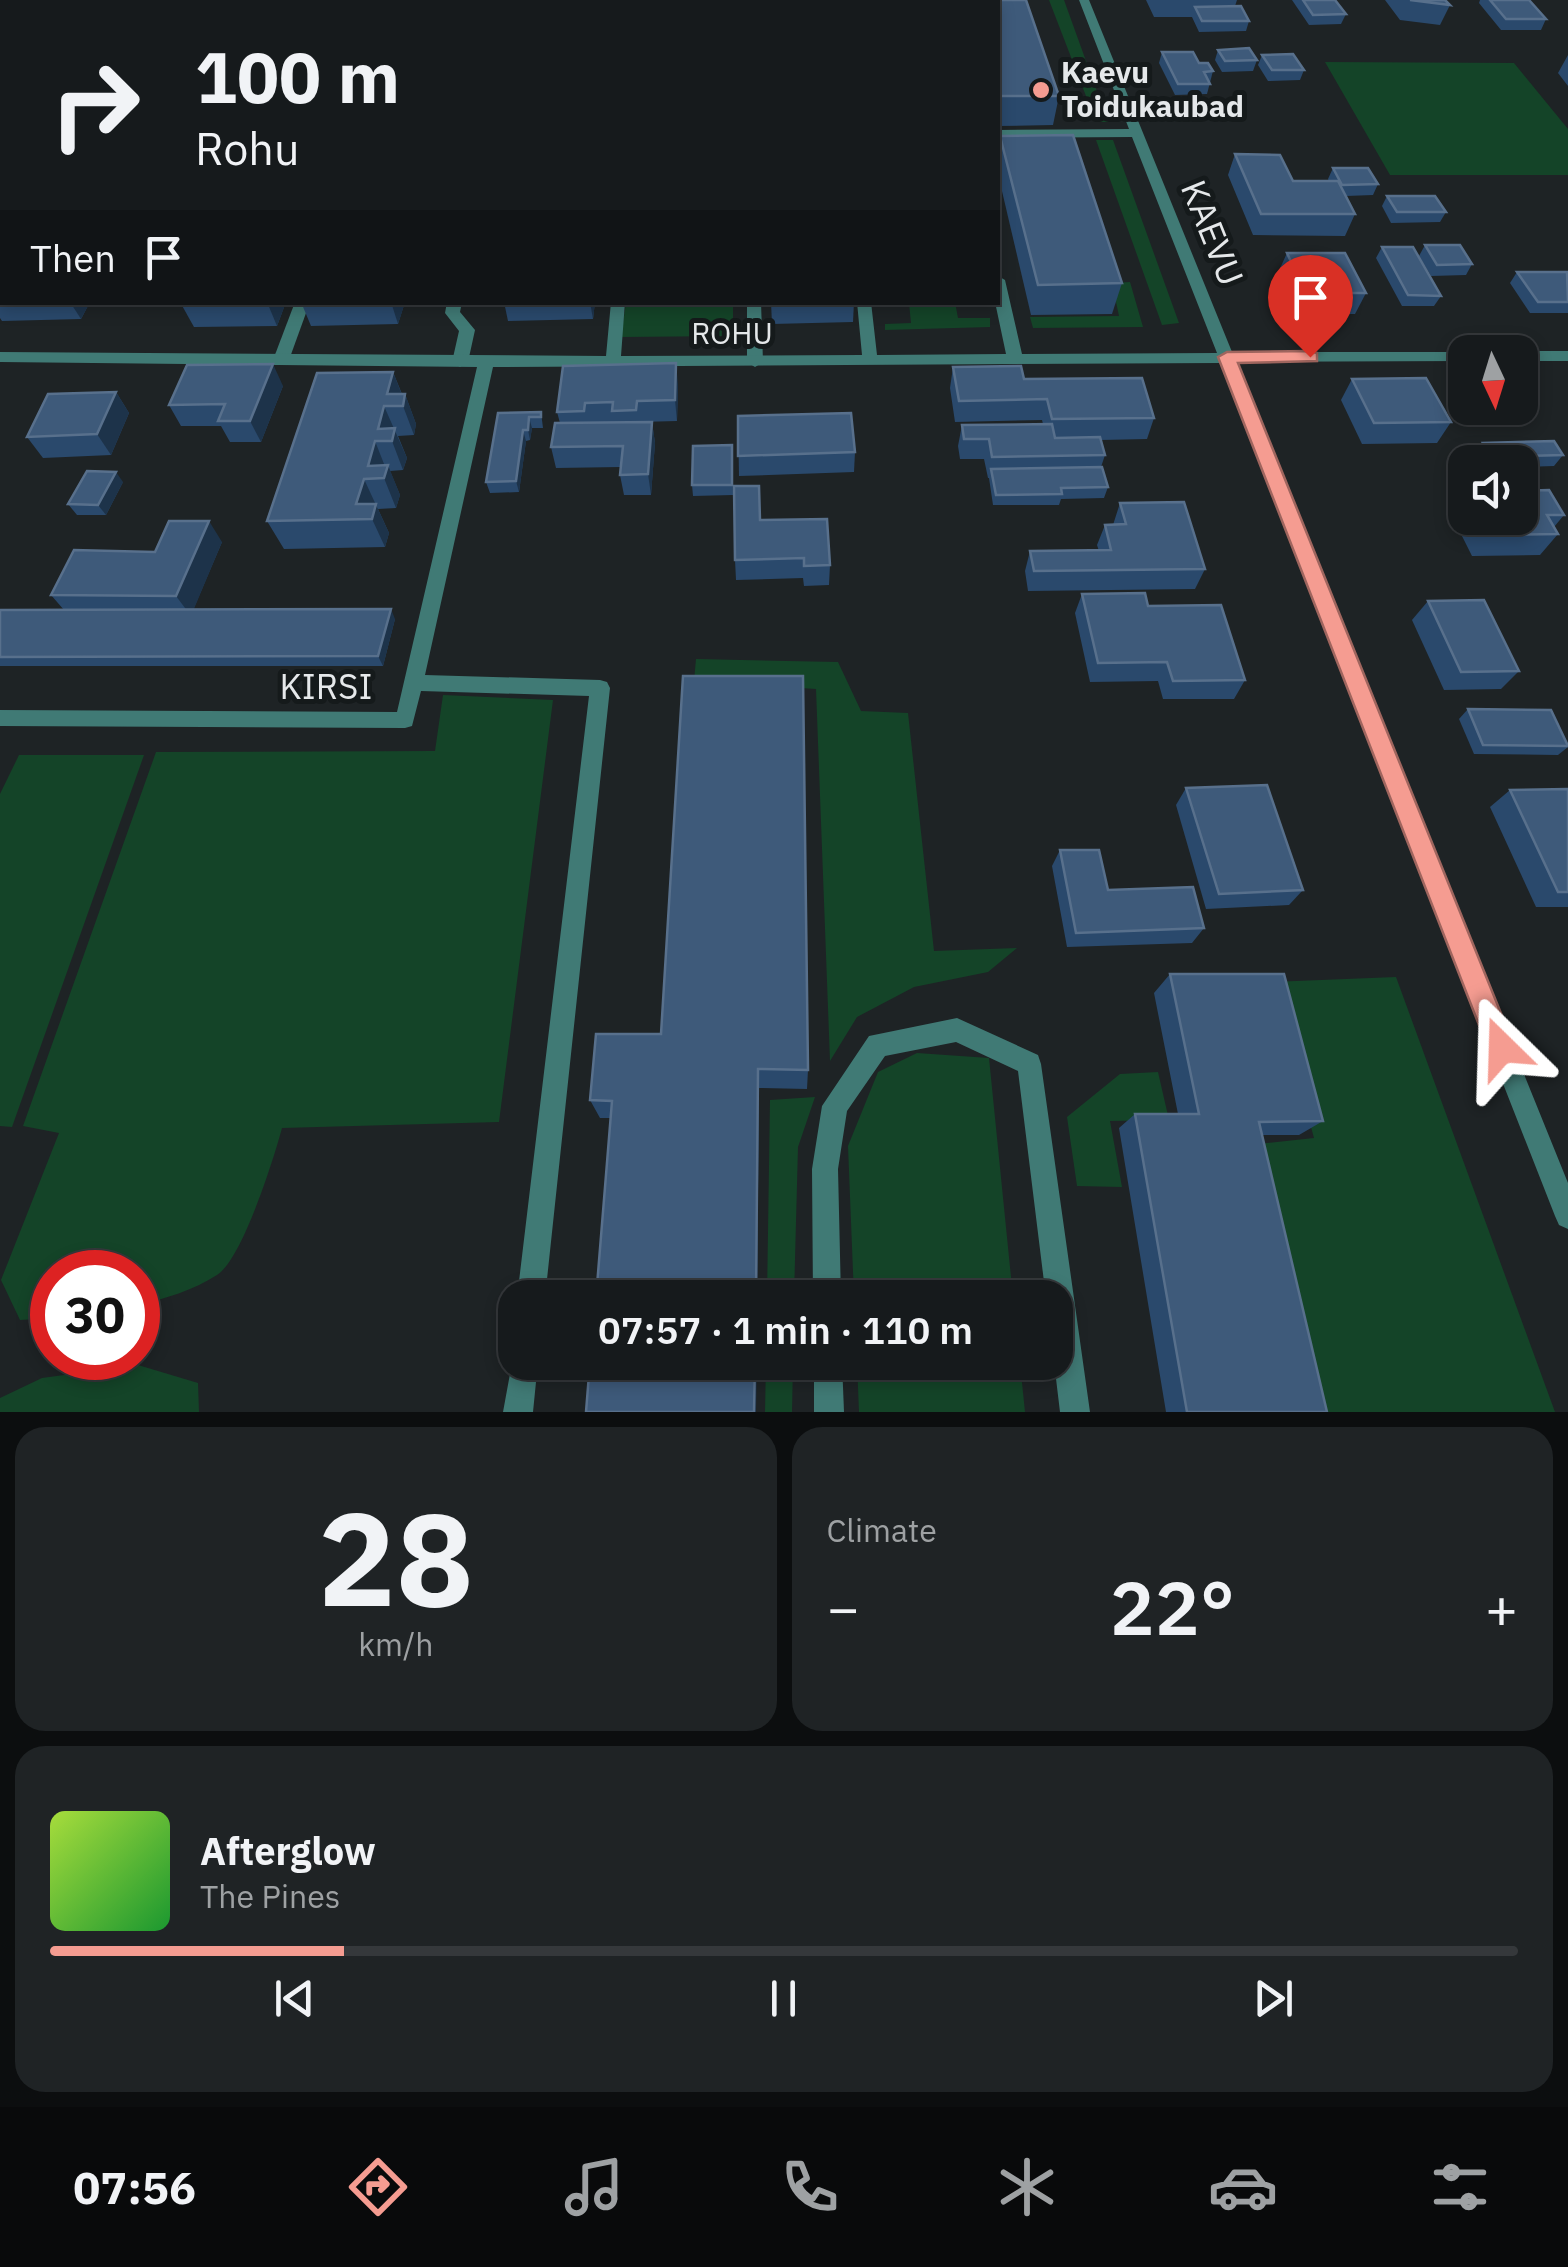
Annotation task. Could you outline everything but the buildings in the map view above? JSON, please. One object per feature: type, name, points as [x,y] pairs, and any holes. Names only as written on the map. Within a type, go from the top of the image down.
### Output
[{"type":"street","name":"KAEVU","points":[[1084,0],[1568,1216]]},
{"type":"street","points":[[1000,134],[1137,132]]},
{"type":"street","points":[[1000,289],[1015,358]]},
{"type":"street","points":[[280,360],[302,305]]},
{"type":"street","points":[[453,305],[452,313],[467,330],[460,362]]},
{"type":"street","points":[[613,362],[618,305]]},
{"type":"street","points":[[754,305],[755,362]]},
{"type":"street","points":[[864,305],[870,360]]},
{"type":"street","name":"ROHU","points":[[0,357],[755,362],[1448,356]]},
{"type":"street","points":[[1538,356],[1568,356]]},
{"type":"street","name":"KIRSI","points":[[0,718],[404,720],[486,362]]},
{"type":"street","points":[[413,682],[600,688],[533,1280]]},
{"type":"street","points":[[827,1280],[825,1169],[835,1106],[878,1045],[957,1030],[1028,1064],[1057,1280]]},
{"type":"street","points":[[518,1412],[522,1380]]},
{"type":"street","points":[[828,1380],[829,1412]]},
{"type":"street","points":[[1071,1380],[1075,1412]]},
{"type":"green space","points":[[1049,0],[1064,0],[1108,122],[1096,122]]},
{"type":"green space","points":[[1325,62],[1514,63],[1568,129],[1568,175],[1390,175]]},
{"type":"green space","points":[[1096,140],[1113,140],[1179,323],[1162,325]]},
{"type":"green space","points":[[1130,282],[1143,327],[1033,328],[1030,317],[1119,316],[1112,283]]},
{"type":"green space","points":[[626,305],[733,305],[733,336],[621,337]]},
{"type":"green space","points":[[909,305],[956,305],[958,318],[990,318],[990,327],[885,330],[885,324],[911,323]]},
{"type":"green space","points":[[696,659],[838,662],[861,711],[908,713],[934,951],[1017,948],[988,972],[914,987],[857,1017],[830,1061],[816,689],[694,681]]},
{"type":"green space","points":[[443,695],[553,700],[499,1122],[282,1128],[246,1230],[227,1266],[217,1275],[160,1299],[160,1250],[30,1250],[30,1319],[20,1320],[1,1280],[59,1133],[23,1126],[156,752],[435,751]]},
{"type":"green space","points":[[19,755],[144,755],[12,1127],[0,1126],[0,794]]},
{"type":"green space","points":[[1396,977],[1555,1412],[1311,1412],[1248,1145],[1314,1138],[1271,982]]},
{"type":"green space","points":[[917,1053],[989,1058],[1011,1280],[853,1280],[848,1146],[878,1072]]},
{"type":"green space","points":[[1158,1072],[1169,1120],[1110,1121],[1122,1187],[1077,1186],[1067,1117],[1120,1074]]},
{"type":"green space","points":[[815,1097],[798,1147],[794,1280],[767,1280],[770,1100]]},
{"type":"green space","points":[[160,1372],[198,1383],[199,1412],[0,1412],[0,1398],[38,1380],[160,1380]]},
{"type":"green space","points":[[766,1380],[793,1380],[792,1412],[765,1412]]},
{"type":"green space","points":[[858,1380],[1022,1380],[1025,1412],[859,1412]]},
{"type":"place","name":"Kaevu Toidukaubad","points":[[1041,90]]},
{"type":"route","points":[[1310,357],[1227,357],[1502,1048]]}]
